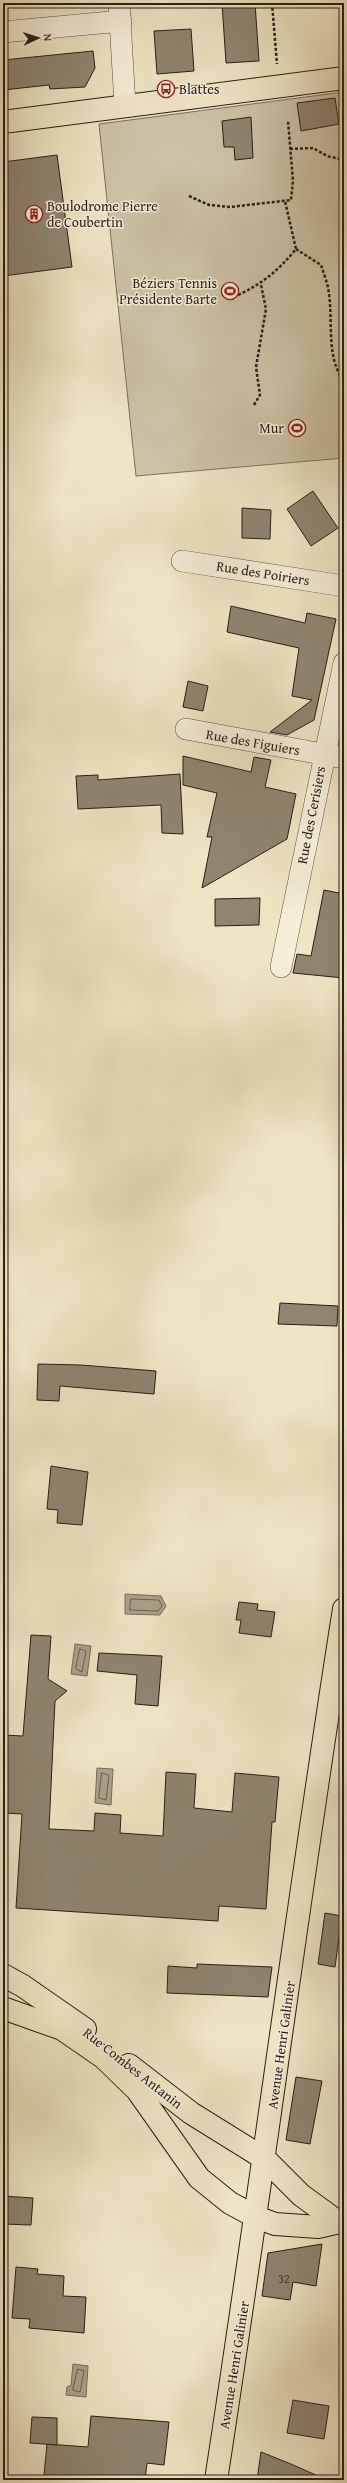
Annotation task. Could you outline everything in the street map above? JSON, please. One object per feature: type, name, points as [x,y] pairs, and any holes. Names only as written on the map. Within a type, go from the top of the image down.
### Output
[{"type":"main road","points":[[3,122],[125,105],[344,78]]},
{"type":"main road","name":"Avenue Henri Galinier","points":[[216,2480],[265,2159],[306,1860],[344,1609]]},
{"type":"main road","name":"Rue Combes Antanin","points":[[3,1975],[23,1986],[95,2036],[138,2073],[190,2113],[265,2159],[301,2195],[341,2222]]},
{"type":"main road","name":"Rue Combes Antanin","points":[[3,2008],[23,2013],[62,2029],[104,2058],[138,2090],[199,2178],[230,2203],[256,2217],[274,2224],[318,2227],[341,2222]]},
{"type":"street","points":[[3,32],[120,12],[125,105]]},
{"type":"street","name":"Rue des Poiriers","points":[[182,561],[344,586]]},
{"type":"street","name":"Rue des Cerisiers","points":[[281,967],[323,755],[344,663]]},
{"type":"street","name":"Rue des Figuiers","points":[[186,729],[344,758]]},
{"type":"path","points":[[272,3],[279,86]]},
{"type":"path","points":[[189,196],[209,205],[230,207],[291,200],[293,181],[288,121]]},
{"type":"path","points":[[290,149],[313,148],[327,156],[344,160]]},
{"type":"path","points":[[285,201],[296,249],[321,265],[329,292],[333,352],[340,376],[344,381]]},
{"type":"path","points":[[238,295],[261,284],[285,263],[296,249]]},
{"type":"path","points":[[254,405],[260,395],[256,367],[266,309],[261,284]]},
{"type":"shaded area","name":"Béziers Tennis Présidente Barte","points":[[344,92],[344,458],[136,476],[99,124]]},
{"type":"water","points":[[125,1594],[161,1596],[166,1606],[160,1615],[125,1614]]},
{"type":"water","points":[[75,1644],[91,1646],[87,1676],[71,1674]]},
{"type":"water","points":[[97,1768],[113,1769],[111,1805],[95,1803]]},
{"type":"water","points":[[73,2364],[88,2366],[86,2397],[66,2395],[67,2387],[71,2385]]},
{"type":"building","points":[[222,3],[255,3],[259,61],[226,63]]},
{"type":"building","points":[[191,29],[194,71],[157,74],[154,31]]},
{"type":"building","points":[[93,51],[95,68],[85,87],[50,89],[49,85],[3,90],[3,60]]},
{"type":"building","points":[[335,98],[339,124],[301,131],[297,103]]},
{"type":"building","points":[[251,117],[253,158],[235,160],[234,147],[224,147],[222,121]]},
{"type":"building","name":"Boulodrome Pierre de Coubertin","points":[[57,155],[72,267],[3,276],[3,162]]},
{"type":"building","points":[[313,491],[338,528],[311,546],[287,509]]},
{"type":"building","points":[[242,508],[271,510],[270,539],[242,538]]},
{"type":"building","points":[[231,606],[305,623],[307,613],[336,619],[314,720],[287,735],[270,732],[312,700],[292,696],[299,648],[227,632]]},
{"type":"building","points":[[188,681],[208,686],[203,711],[183,707]]},
{"type":"building","points":[[183,756],[251,772],[254,757],[271,760],[265,787],[296,794],[287,839],[202,888],[212,837],[207,837],[217,793],[183,785]]},
{"type":"building","points":[[180,774],[183,834],[162,833],[161,805],[78,809],[76,776],[98,775],[98,780]]},
{"type":"building","points":[[324,890],[344,894],[344,978],[293,973],[297,954],[311,956]]},
{"type":"building","points":[[260,898],[259,925],[215,926],[215,899]]},
{"type":"building","points":[[280,1303],[338,1306],[337,1326],[278,1324]]},
{"type":"building","points":[[38,1364],[81,1365],[156,1371],[154,1394],[60,1386],[59,1401],[37,1400]]},
{"type":"building","points":[[51,1466],[88,1472],[82,1525],[57,1523],[58,1510],[47,1509]]},
{"type":"building","points":[[239,1602],[258,1604],[257,1610],[275,1612],[271,1637],[239,1633],[241,1620],[236,1620]]},
{"type":"building","points":[[31,1635],[51,1636],[48,1679],[67,1691],[55,1701],[49,1829],[94,1831],[95,1813],[121,1815],[120,1833],[163,1836],[166,1772],[196,1774],[194,1808],[232,1812],[235,1773],[279,1777],[275,1822],[272,1822],[266,1909],[219,1906],[218,1921],[16,1908],[22,1814],[3,1813],[3,1735],[23,1736]]},
{"type":"building","points":[[99,1653],[162,1656],[158,1706],[135,1704],[137,1675],[97,1671]]},
{"type":"building","points":[[325,1913],[342,1916],[335,1967],[318,1964]]},
{"type":"building","points":[[197,1964],[272,1967],[268,1997],[167,1993],[168,1966],[197,1968]]},
{"type":"building","points":[[296,2077],[322,2081],[310,2144],[286,2140]]},
{"type":"building","points":[[3,2196],[33,2198],[31,2225],[3,2224]]},
{"type":"building","points":[[322,2244],[316,2286],[293,2282],[290,2300],[262,2296],[268,2253]]},
{"type":"building","points":[[16,2267],[38,2269],[37,2274],[64,2276],[63,2296],[86,2297],[84,2333],[29,2328],[30,2319],[12,2318]]},
{"type":"building","points":[[293,2400],[329,2406],[324,2439],[287,2433]]},
{"type":"building","points":[[91,2416],[169,2422],[164,2465],[147,2463],[145,2480],[102,2480],[44,2475],[47,2444],[88,2447]]},
{"type":"building","points":[[32,2417],[57,2418],[57,2445],[30,2443]]},
{"type":"building","points":[[261,2452],[291,2464],[327,2480],[257,2480]]},
{"type":"place","name":"Blattes","points":[[166,89]]},
{"type":"place","name":"Boulodrome Pierre de Coubertin","points":[[34,214]]},
{"type":"place","name":"Béziers Tennis Présidente Barte","points":[[230,291]]},
{"type":"place","name":"Mur","points":[[297,428]]}]
